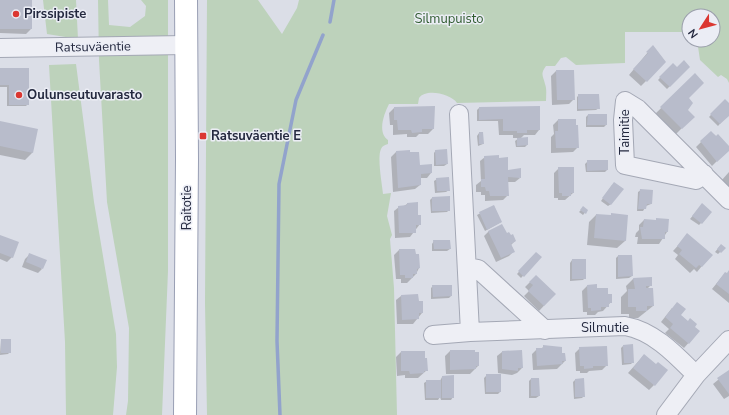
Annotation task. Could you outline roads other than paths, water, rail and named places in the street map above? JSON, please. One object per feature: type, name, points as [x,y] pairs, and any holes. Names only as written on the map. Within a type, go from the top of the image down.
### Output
[{"type":"main road","name":"Raitotie","points":[[185,415],[187,189],[185,45],[186,0]]},
{"type":"street","name":"Ratsuväentie","points":[[0,48],[185,45]]},
{"type":"street","name":"Taimitie","points":[[704,174],[696,180],[625,165],[623,120],[625,100],[638,109],[704,174],[729,200]]},
{"type":"street","points":[[459,114],[468,267],[470,332]]},
{"type":"street","points":[[468,267],[478,270],[545,330]]},
{"type":"street","name":"Silmutie","points":[[433,335],[470,332],[625,326],[634,328],[654,337],[696,375]]},
{"type":"street","points":[[666,415],[696,375],[729,340]]},
{"type":"waterway","points":[[330,22],[334,0]]},
{"type":"waterway","points":[[280,415],[277,341],[279,184],[296,100],[323,35]]},
{"type":"place","name":"Pirssipiste","points":[[16,14]]},
{"type":"place","name":"Oulunseutuvarasto","points":[[19,95]]},
{"type":"place","name":"Ratsuväentie E","points":[[203,136]]},
{"type":"park label","name":"Silmupuisto","points":[[449,19]]}]
